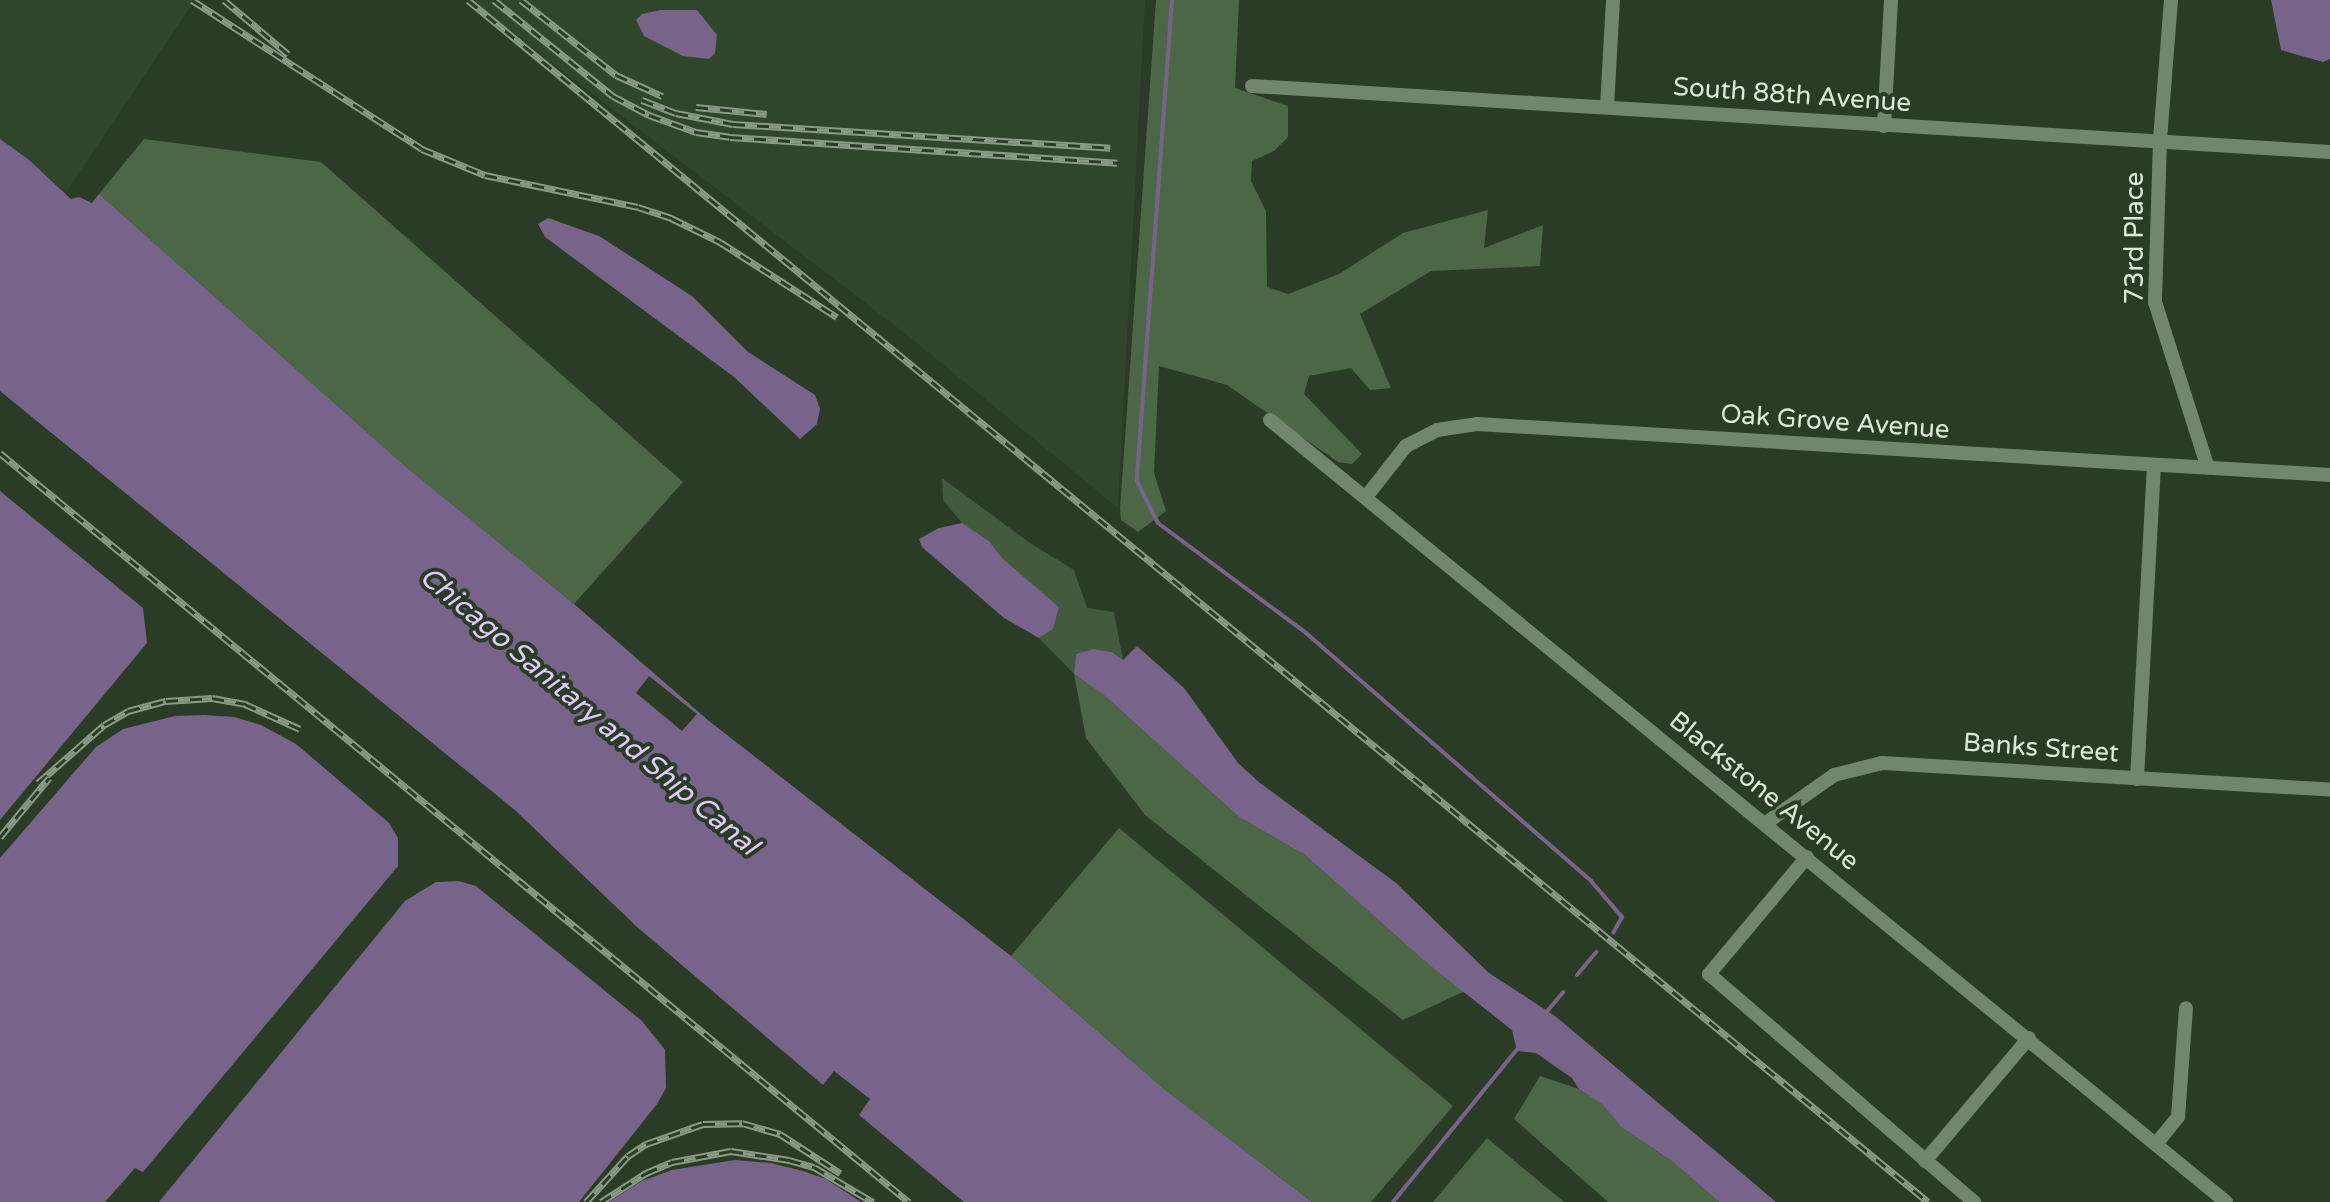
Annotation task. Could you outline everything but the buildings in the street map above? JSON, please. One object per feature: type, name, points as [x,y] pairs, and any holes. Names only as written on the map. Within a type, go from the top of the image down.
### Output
[{"type":"street","points":[[1607,107],[1613,0]]},
{"type":"street","points":[[1884,126],[1891,0]]},
{"type":"street","name":"73rd Place","points":[[2171,0],[2160,141],[2155,302],[2208,468]]},
{"type":"street","name":"South 88th Avenue","points":[[1252,86],[2330,152]]},
{"type":"street","name":"Blackstone Avenue","points":[[1270,420],[2029,1038],[2217,1199]]},
{"type":"street","name":"Oak Grove Avenue","points":[[1366,497],[1406,446],[1437,430],[1477,424],[2330,475]]},
{"type":"street","points":[[2137,779],[2154,466]]},
{"type":"street","name":"Banks Street","points":[[1766,823],[1834,775],[1882,763],[2330,790]]},
{"type":"street","points":[[1807,857],[1709,974],[1974,1202]]},
{"type":"street","points":[[2156,1144],[2178,1117],[2186,1008]]},
{"type":"street","points":[[1925,1161],[2029,1038]]},
{"type":"shaded area","points":[[0,0],[195,0],[66,192],[0,139]]},
{"type":"shaded area","points":[[470,0],[1145,0],[1118,508],[906,334]]},
{"type":"shaded area","points":[[1156,0],[1239,0],[1235,88],[1288,106],[1288,137],[1274,151],[1252,161],[1251,181],[1266,211],[1267,287],[1288,294],[1339,274],[1403,233],[1488,210],[1484,248],[1543,225],[1540,266],[1431,271],[1360,314],[1391,388],[1370,390],[1351,368],[1309,376],[1304,394],[1362,454],[1352,464],[1338,462],[1227,385],[1159,366],[1154,473],[1166,511],[1138,532],[1121,520],[1120,509]]},
{"type":"shaded area","points":[[144,139],[321,162],[683,482],[574,604],[405,466],[99,194]]},
{"type":"shaded area","points":[[942,478],[1030,543],[1074,570],[1087,608],[1114,612],[1123,660],[1112,652],[1093,649],[1076,654],[1074,674],[1039,638],[1053,629],[1059,607],[1002,558],[989,541],[962,523],[943,500]]},
{"type":"shaded area","points":[[1074,674],[1105,696],[1239,817],[1305,855],[1428,964],[1465,991],[1403,1020],[1145,815],[1086,738]]},
{"type":"shaded area","points":[[1119,828],[1453,1106],[1371,1202],[1312,1202],[1164,1089],[1011,956]]},
{"type":"shaded area","points":[[1540,1076],[1579,1089],[1603,1105],[1621,1127],[1673,1162],[1719,1202],[1608,1202],[1514,1119]]},
{"type":"shaded area","points":[[1487,1138],[1564,1202],[1433,1202]]},
{"type":"water","points":[[2271,0],[2330,0],[2330,59],[2323,62],[2281,50]]},
{"type":"water","points":[[661,10],[697,10],[717,35],[715,53],[709,59],[683,56],[644,36],[636,20],[642,14]]},
{"type":"water","name":"Chicago Sanitary and Ship Canal","points":[[0,139],[29,160],[71,199],[79,197],[92,203],[99,194],[405,466],[574,604],[709,721],[1011,956],[1164,1089],[1312,1202],[964,1202],[859,1115],[870,1099],[834,1071],[823,1085],[636,926],[516,811],[0,391]]},
{"type":"water","points":[[548,218],[599,236],[692,296],[748,352],[815,395],[820,409],[817,424],[800,439],[734,377],[545,237],[538,224]]},
{"type":"water","points":[[0,491],[143,608],[147,643],[0,820]]},
{"type":"water","points":[[962,523],[989,541],[1002,558],[1059,607],[1053,629],[1039,638],[1004,618],[922,547],[919,539],[939,528]]},
{"type":"water","points":[[1137,646],[1184,688],[1238,763],[1260,783],[1396,883],[1489,973],[1555,1016],[1776,1202],[1719,1202],[1673,1162],[1621,1127],[1603,1105],[1579,1089],[1572,1078],[1536,1053],[1517,1051],[1512,1030],[1428,964],[1305,855],[1239,817],[1105,696],[1074,674],[1076,654],[1093,649],[1112,652],[1123,660]]},
{"type":"water","points":[[175,716],[234,717],[261,725],[296,744],[389,823],[398,838],[398,866],[143,1172],[135,1168],[105,1202],[0,1202],[0,858],[96,747],[123,729]]},
{"type":"water","points":[[458,881],[476,886],[642,1021],[665,1050],[666,1088],[657,1104],[579,1202],[159,1202],[405,901],[436,882]]},
{"type":"water","points":[[735,1160],[771,1163],[803,1171],[826,1179],[861,1202],[609,1202],[642,1181],[672,1170]]},
{"type":"pier","points":[[649,676],[697,714],[682,731],[636,693]]},
{"type":"waterway","points":[[1172,0],[1137,481],[1158,523],[1306,633],[1591,881],[1622,917],[1613,933]]},
{"type":"waterway","points":[[1577,975],[1596,952]]},
{"type":"waterway","points":[[1544,1015],[1563,992]]},
{"type":"waterway","points":[[1393,1202],[1519,1047]]},
{"type":"railway","points":[[192,0],[422,149],[485,175],[638,207],[671,218],[720,242],[837,317]]},
{"type":"railway","points":[[224,0],[288,54]]},
{"type":"railway","points":[[468,0],[1928,1202]]},
{"type":"railway","points":[[494,0],[613,96],[649,115],[696,132],[730,137],[1117,163]]},
{"type":"railway","points":[[521,0],[616,75],[662,96]]},
{"type":"railway","points":[[642,100],[676,113],[733,124],[1110,148]]},
{"type":"railway","points":[[696,107],[767,114]]},
{"type":"railway","points":[[0,453],[909,1202]]},
{"type":"railway","points":[[38,783],[104,725],[128,711],[166,701],[212,698],[245,704],[300,729]]},
{"type":"railway","points":[[0,837],[49,778]]},
{"type":"railway","points":[[586,1202],[628,1156],[646,1144],[703,1124],[742,1123],[780,1134],[840,1173]]},
{"type":"railway","points":[[601,1202],[646,1173],[672,1162],[731,1151],[814,1167],[873,1202]]}]
